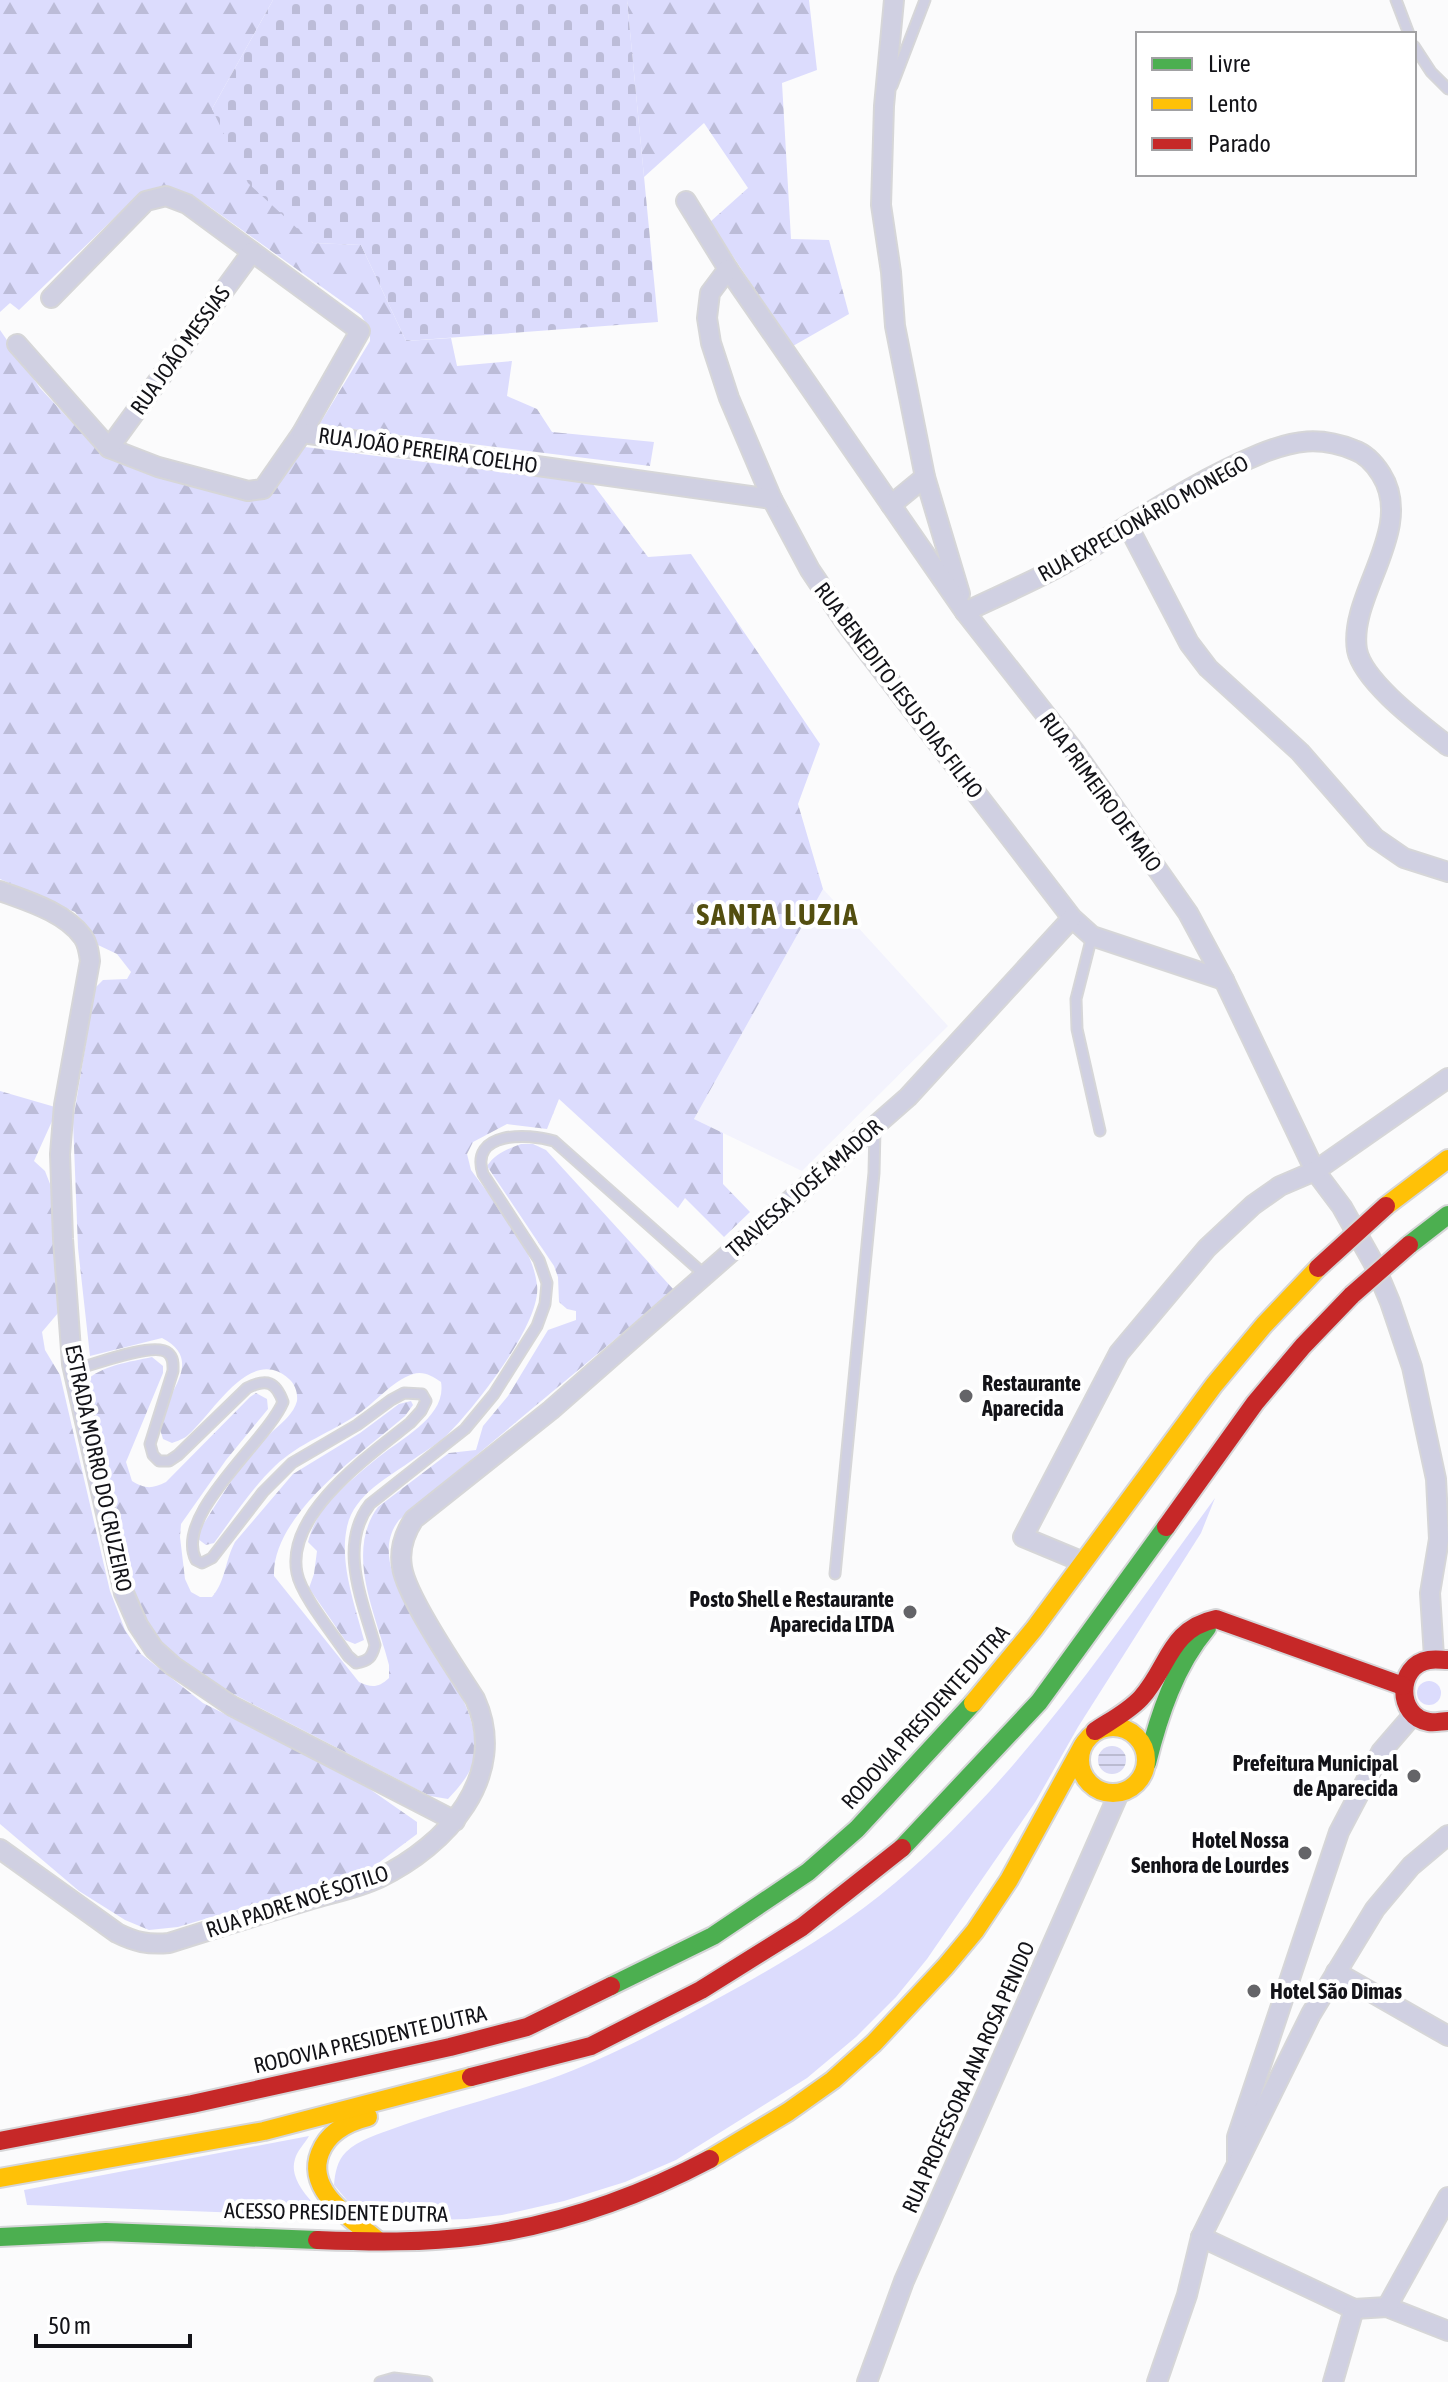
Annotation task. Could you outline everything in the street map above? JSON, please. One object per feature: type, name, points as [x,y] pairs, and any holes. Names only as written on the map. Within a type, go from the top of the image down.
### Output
[{"type":"main road","name":"RODOVIA PRESIDENTE DUTRA","points":[[0,2141],[192,2104],[527,2027],[713,1936],[808,1872],[857,1829],[954,1727],[1034,1629],[1214,1385],[1264,1325],[1318,1268],[1386,1206],[1448,1159]]},
{"type":"main road","points":[[0,2178],[264,2131],[591,2046],[701,1990],[802,1927],[908,1843],[1039,1702],[1255,1403],[1352,1295],[1448,1215]]},
{"type":"main road","points":[[1041,1827],[1089,1738],[1140,1698],[1181,1636],[1204,1620],[1216,1619],[1403,1686]]},
{"type":"main road","points":[[1146,1766],[1155,1730],[1181,1670],[1201,1633],[1216,1619]]},
{"type":"main road","points":[[1441,1659],[1413,1666],[1403,1686],[1404,1701],[1413,1715],[1430,1724],[1448,1721]]},
{"type":"main road","points":[[1115,1793],[1098,1790],[1087,1782],[1081,1770],[1079,1757],[1089,1738],[1105,1727],[1127,1729],[1143,1744],[1146,1766]]},
{"type":"main road","name":"RUA PROFESSORA ANA ROSA PENIDO","points":[[1115,1793],[1132,1788],[1146,1766]]},
{"type":"main road","points":[[1041,1827],[1069,1803],[1085,1796],[1115,1793]]},
{"type":"main road","name":"ACESSO PRESIDENTE DUTRA","points":[[0,2237],[94,2230],[377,2240],[463,2239],[562,2217],[616,2201],[673,2177],[741,2141],[832,2081],[872,2047],[955,1956],[994,1904],[1041,1827]]},
{"type":"main road","points":[[377,2240],[336,2204],[316,2178],[315,2167],[324,2143],[354,2120],[421,2106],[501,2071]]},
{"type":"street","points":[[894,0],[880,178],[895,326],[925,477],[965,612]]},
{"type":"street","name":"RUA JOÃO PEREIRA COELHO","points":[[51,298],[146,201],[166,196],[187,204],[360,331],[302,433],[772,499]]},
{"type":"street","points":[[686,201],[728,269],[965,612]]},
{"type":"street","name":"RUA JOÃO MESSIAS","points":[[109,448],[252,252]]},
{"type":"street","name":"RUA BENEDITO JESUS DIAS FILHO","points":[[728,269],[710,293],[707,318],[711,343],[729,398],[772,499],[810,570],[847,625],[1072,918]]},
{"type":"street","points":[[17,344],[109,448],[158,467],[248,491],[263,489],[302,433]]},
{"type":"street","name":"RUA EXPECIONÁRIO MONEGO","points":[[965,612],[1060,566],[1217,475],[1261,454],[1318,439],[1362,453],[1383,477],[1388,491],[1389,512],[1382,558],[1360,619],[1357,649],[1360,660],[1385,691],[1448,746]]},
{"type":"street","points":[[891,505],[925,477]]},
{"type":"street","points":[[1128,526],[1189,643],[1208,668],[1300,752],[1375,838],[1404,858],[1448,872]]},
{"type":"street","name":"RUA PRIMEIRO DE MAIO","points":[[965,612],[1083,764],[1188,913],[1224,980],[1315,1171],[1342,1207],[1374,1264],[1412,1367],[1436,1479],[1439,1539],[1430,1593],[1441,1659]]},
{"type":"street","name":"ESTRADA MORRO DO CRUZEIRO","points":[[0,891],[62,919],[82,935],[88,946],[90,961],[64,1105],[60,1154],[63,1239],[74,1370],[124,1593],[138,1625],[154,1649],[200,1686],[232,1706],[455,1821]]},
{"type":"street","points":[[1072,918],[1092,936],[1224,980]]},
{"type":"street","name":"TRAVESSA JOSÉ AMADOR","points":[[401,1552],[405,1534],[414,1519],[432,1502],[551,1410],[908,1097],[1072,918]]},
{"type":"street","points":[[1083,1562],[1023,1537],[1119,1353],[1231,1224],[1280,1186],[1315,1171],[1448,1078]]},
{"type":"street","name":"RUA PADRE NOÉ SOTILO","points":[[0,1849],[117,1933],[138,1943],[152,1945],[169,1943],[378,1878],[425,1849],[455,1821],[470,1798],[479,1777],[486,1736],[483,1717],[475,1699],[406,1583],[401,1552]]},
{"type":"street","points":[[1237,2160],[1237,2137],[1339,1832],[1381,1752],[1413,1715]]},
{"type":"street","name":"RUA PROFESSORA ANA ROSA PENIDO","points":[[867,2382],[904,2281],[1115,1793]]},
{"type":"street","points":[[1157,2382],[1187,2295],[1201,2237],[1294,2047],[1375,1909],[1411,1866],[1448,1835]]},
{"type":"street","points":[[1336,1972],[1448,2036]]},
{"type":"street","points":[[1387,2307],[1448,2197]]},
{"type":"street","points":[[1201,2237],[1354,2309],[1387,2307],[1448,2331]]},
{"type":"street","points":[[1333,2382],[1354,2309]]},
{"type":"lane","points":[[884,106],[925,0]]},
{"type":"lane","points":[[1396,0],[1408,32]]},
{"type":"lane","points":[[1416,49],[1431,72],[1448,89]]},
{"type":"lane","points":[[1092,936],[1076,999],[1077,1029],[1100,1131]]},
{"type":"lane","points":[[835,1574],[874,1173],[875,1127]]},
{"type":"lane","points":[[74,1370],[144,1350],[168,1352],[173,1360],[173,1371],[150,1444],[153,1455],[159,1461],[169,1461],[178,1455],[247,1388],[258,1382],[270,1383],[278,1389],[283,1402],[278,1414],[236,1462],[200,1517],[192,1535],[191,1552],[202,1563],[212,1558],[270,1484],[292,1463],[404,1393],[422,1394],[426,1401],[410,1423],[323,1499],[301,1535],[296,1554],[297,1574],[303,1588],[348,1656],[356,1663],[366,1662],[375,1645],[354,1559],[354,1536],[360,1517],[370,1504],[465,1429],[503,1380],[537,1326],[545,1304],[547,1283],[539,1260],[483,1174],[479,1163],[484,1152],[494,1142],[513,1135],[534,1135],[554,1141],[705,1275]]},
{"type":"lane","points":[[380,2382],[394,2378],[427,2382]]},
{"type":"shaded area","points":[[823,889],[948,1026],[802,1171],[694,1119]]},
{"type":"shaded area","points":[[1112,1746],[1122,1750],[1126,1760],[1122,1770],[1112,1774],[1102,1770],[1098,1760],[1102,1750]]},
{"type":"green space","points":[[0,0],[273,0],[212,109],[313,243],[361,245],[406,341],[451,338],[457,366],[512,361],[507,396],[537,409],[552,432],[654,442],[650,466],[319,425],[370,341],[370,330],[361,315],[207,205],[172,190],[155,190],[135,198],[19,310],[10,303],[0,312]]},
{"type":"green space","points":[[273,0],[627,0],[658,322],[406,341],[361,245],[313,243],[248,183],[212,109]]},
{"type":"green space","points":[[627,0],[809,0],[817,70],[782,83],[791,239],[829,240],[849,314],[793,346],[710,222],[748,188],[704,123],[644,177]]},
{"type":"green space","points":[[0,330],[40,388],[93,445],[118,463],[253,500],[271,494],[305,447],[592,483],[648,557],[691,554],[820,744],[798,804],[823,889],[694,1119],[723,1133],[723,1184],[750,1212],[724,1237],[685,1198],[678,1208],[559,1099],[547,1129],[507,1124],[473,1142],[467,1154],[471,1170],[511,1224],[528,1254],[537,1285],[536,1301],[529,1321],[504,1364],[459,1422],[440,1441],[374,1487],[351,1515],[345,1541],[346,1569],[364,1640],[355,1644],[345,1640],[309,1588],[317,1551],[308,1542],[313,1526],[334,1497],[430,1416],[441,1394],[441,1382],[421,1373],[405,1377],[358,1414],[294,1451],[259,1484],[214,1543],[206,1545],[198,1539],[201,1528],[234,1476],[288,1417],[297,1401],[293,1383],[274,1370],[260,1370],[246,1376],[188,1435],[172,1443],[163,1439],[160,1426],[182,1368],[175,1347],[162,1338],[90,1356],[78,1248],[73,1121],[95,988],[103,980],[127,979],[131,972],[117,954],[98,945],[75,912],[0,879]]},
{"type":"green space","points":[[0,1091],[55,1107],[53,1119],[34,1161],[45,1171],[52,1189],[58,1313],[42,1332],[45,1350],[60,1375],[110,1591],[125,1630],[141,1654],[203,1703],[361,1783],[417,1822],[417,1834],[369,1870],[178,1927],[149,1930],[125,1920],[79,1891],[0,1824]]},
{"type":"green space","points":[[521,1144],[533,1144],[546,1150],[674,1290],[399,1520],[389,1544],[392,1571],[404,1600],[459,1692],[472,1723],[475,1752],[472,1766],[448,1799],[430,1796],[210,1682],[165,1647],[139,1609],[131,1585],[85,1382],[107,1368],[152,1357],[163,1366],[163,1373],[126,1462],[132,1481],[149,1487],[166,1482],[250,1397],[256,1393],[267,1399],[268,1409],[226,1460],[181,1524],[185,1579],[191,1592],[200,1597],[212,1597],[235,1542],[293,1474],[360,1433],[399,1404],[411,1401],[413,1405],[405,1416],[344,1467],[303,1508],[277,1553],[274,1576],[359,1682],[371,1686],[382,1684],[389,1678],[389,1665],[371,1606],[363,1565],[368,1525],[378,1507],[449,1453],[476,1450],[483,1426],[508,1396],[548,1330],[576,1320],[576,1311],[567,1309],[559,1302],[558,1277],[554,1266],[487,1166],[502,1152]]},
{"type":"green space","points":[[1215,1498],[1201,1533],[1078,1727],[1036,1801],[927,1959],[896,1997],[856,2037],[807,2078],[676,2160],[625,2182],[564,2201],[502,2215],[399,2221],[362,2218],[334,2185],[340,2159],[363,2141],[415,2121],[541,2082],[607,2055],[765,1972],[871,1903],[941,1841],[1027,1749]]},
{"type":"green space","points":[[1429,1681],[1438,1684],[1441,1693],[1438,1702],[1429,1705],[1420,1702],[1417,1693],[1420,1684]]},
{"type":"green space","points":[[309,2136],[296,2156],[295,2175],[302,2190],[325,2216],[27,2205],[24,2190]]},
{"type":"traffic: fast","points":[[1409,1245],[1448,1215]]},
{"type":"traffic: fast","points":[[902,1848],[1039,1702],[1166,1527]]},
{"type":"traffic: fast","points":[[1147,1763],[1177,1675],[1207,1628]]},
{"type":"traffic: fast","points":[[611,1986],[713,1936],[808,1872],[857,1829],[973,1703]]},
{"type":"traffic: fast","points":[[0,2237],[106,2232],[317,2240]]},
{"type":"traffic: slow","points":[[1386,1206],[1448,1159]]},
{"type":"traffic: slow","points":[[973,1703],[1034,1629],[1214,1385],[1264,1325],[1318,1268]]},
{"type":"traffic: slow","points":[[1106,1727],[1120,1727],[1132,1732],[1141,1741],[1146,1760],[1144,1773],[1137,1784],[1120,1793],[1106,1793],[1094,1788],[1085,1779],[1080,1767],[1080,1753],[1085,1741],[1094,1732],[1106,1727]]},
{"type":"traffic: slow","points":[[710,2159],[788,2112],[833,2080],[874,2043],[945,1967],[975,1931],[1009,1880],[1083,1745]]},
{"type":"traffic: slow","points":[[0,2178],[264,2131],[471,2077]]},
{"type":"traffic: slow","points":[[368,2117],[346,2125],[333,2134],[320,2153],[317,2167],[319,2180],[334,2203],[377,2240]]},
{"type":"traffic: jam","points":[[1318,1268],[1386,1206]]},
{"type":"traffic: jam","points":[[1352,1295],[1409,1245]]},
{"type":"traffic: jam","points":[[1166,1527],[1255,1403],[1352,1295]]},
{"type":"traffic: jam","points":[[1095,1731],[1141,1698],[1171,1651],[1188,1631],[1216,1619],[1403,1686]]},
{"type":"traffic: jam","points":[[1448,1660],[1429,1660],[1418,1664],[1410,1671],[1404,1691],[1410,1711],[1418,1718],[1431,1722],[1448,1721]]},
{"type":"traffic: jam","points":[[471,2077],[591,2046],[701,1990],[802,1927],[902,1848]]},
{"type":"traffic: jam","points":[[0,2141],[192,2104],[450,2047],[527,2027],[611,1986]]},
{"type":"traffic: jam","points":[[317,2240],[417,2241],[537,2225],[597,2208],[655,2186],[710,2159]]},
{"type":"place","name":"Restaurante Aparecida","points":[[966,1396]]},
{"type":"place","name":"Posto Shell e Restaurante Aparecida LTDA","points":[[910,1612]]},
{"type":"place","name":"Prefeitura Municipal de Aparecida","points":[[1414,1776]]},
{"type":"place","name":"Hotel Nossa Senhora de Lourdes","points":[[1305,1853]]},
{"type":"place","name":"Hotel São Dimas","points":[[1254,1991]]},
{"type":"district","name":"SANTA LUZIA","points":[[778,915]]}]
